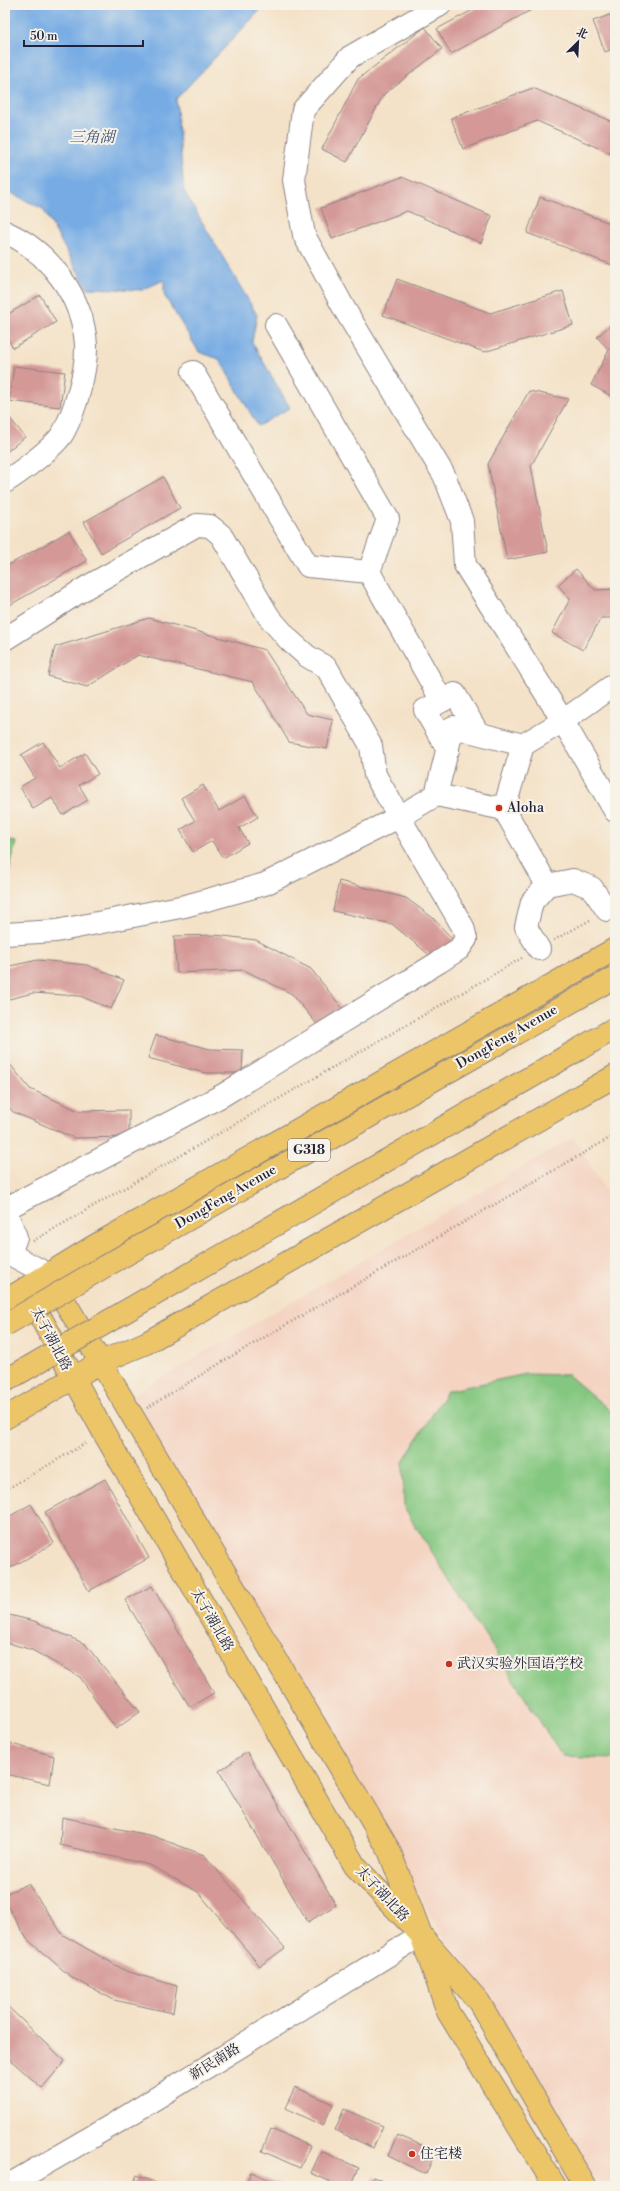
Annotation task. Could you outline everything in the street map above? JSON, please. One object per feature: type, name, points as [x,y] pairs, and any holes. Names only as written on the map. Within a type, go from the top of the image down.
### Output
[{"type":"main road","points":[[5,1301],[91,1248],[615,949]]},
{"type":"main road","name":"DongFeng Avenue","points":[[5,1325],[109,1264],[615,977]]},
{"type":"main road","points":[[5,1381],[615,1028]]},
{"type":"main road","points":[[581,1048],[615,1031]]},
{"type":"main road","points":[[5,1418],[101,1362],[146,1343],[615,1076]]},
{"type":"main road","name":"太子湖北路","points":[[49,1275],[389,1850],[448,2012],[555,2186]]},
{"type":"main road","name":"太子湖北路","points":[[24,1289],[72,1378],[355,1866],[421,1935],[479,2002],[585,2186]]},
{"type":"street","points":[[440,5],[350,57],[303,110],[294,180],[304,235],[345,310],[444,475],[462,520],[464,565],[563,721],[615,812]]},
{"type":"street","points":[[5,232],[18,237],[54,267],[77,305],[86,345],[80,391],[62,434],[25,469],[5,482]]},
{"type":"street","points":[[276,326],[388,519],[369,572],[442,701]]},
{"type":"street","points":[[193,372],[308,566],[369,572]]},
{"type":"street","points":[[5,639],[88,587],[197,525],[210,526],[221,535],[269,617],[289,640],[307,656],[327,668],[371,746],[374,775],[463,927],[466,939],[459,949],[223,1094],[5,1210],[16,1237],[10,1254],[49,1275]]},
{"type":"street","points":[[547,884],[504,809],[523,746],[563,721],[615,684]]},
{"type":"street","points":[[448,750],[425,710],[455,694],[478,732]]},
{"type":"street","points":[[436,795],[454,727],[478,732],[523,746]]},
{"type":"street","points":[[5,934],[56,931],[185,906],[265,884],[399,817],[436,795],[504,809]]},
{"type":"street","points":[[539,949],[526,927],[532,902],[547,884],[573,880],[592,888],[607,910]]},
{"type":"street","name":"新民南路","points":[[7,2186],[119,2121],[421,1935]]},
{"type":"path","points":[[10,1254],[607,910]]},
{"type":"path","points":[[132,1417],[232,1356],[615,1135]]},
{"type":"path","points":[[5,1490],[104,1433]]},
{"type":"shaded area","name":"武汉实验外国语学校","points":[[574,1137],[615,1207],[615,2186],[591,2186],[125,1399]]},
{"type":"green space","points":[[5,839],[16,842],[5,888]]},
{"type":"green space","points":[[526,1374],[568,1375],[615,1415],[615,1758],[562,1756],[404,1508],[403,1462],[447,1391]]},
{"type":"water","name":"三角湖","points":[[5,5],[265,5],[176,99],[184,191],[257,315],[252,342],[290,408],[258,426],[219,359],[199,352],[164,295],[164,280],[142,290],[87,288],[43,209],[5,190]]},
{"type":"building","points":[[482,5],[540,5],[451,54],[437,29]]},
{"type":"building","points":[[615,13],[615,48],[605,52],[593,21]]},
{"type":"building","points":[[425,27],[442,49],[384,94],[347,162],[322,149],[358,79]]},
{"type":"building","points":[[533,88],[615,123],[615,146],[612,154],[537,121],[463,149],[451,118]]},
{"type":"building","points":[[402,177],[492,216],[481,243],[407,211],[332,239],[321,208]]},
{"type":"building","points":[[540,197],[615,225],[615,266],[527,233]]},
{"type":"building","points":[[397,279],[490,313],[563,291],[573,325],[484,352],[383,315]]},
{"type":"building","points":[[40,295],[56,322],[13,348],[5,334],[5,316]]},
{"type":"building","points":[[615,321],[615,398],[591,385],[609,350],[597,337]]},
{"type":"building","points":[[14,366],[65,372],[60,407],[9,401]]},
{"type":"building","points":[[529,391],[568,399],[531,466],[548,552],[507,560],[488,464]]},
{"type":"building","points":[[5,412],[25,437],[5,453]]},
{"type":"building","points":[[163,477],[180,508],[101,553],[84,522]]},
{"type":"building","points":[[69,531],[87,561],[8,606],[5,601],[5,567]]},
{"type":"building","points":[[576,569],[595,590],[615,589],[615,618],[601,618],[583,650],[552,633],[570,599],[558,585]]},
{"type":"building","points":[[149,618],[265,650],[307,714],[333,720],[327,749],[289,742],[253,682],[138,655],[87,687],[48,676],[55,647]]},
{"type":"building","points":[[43,742],[60,768],[85,753],[98,774],[79,785],[88,800],[63,815],[52,798],[33,809],[20,787],[35,778],[21,755]]},
{"type":"building","points":[[203,785],[219,811],[245,796],[258,817],[239,828],[248,843],[223,858],[212,841],[193,852],[180,830],[195,821],[181,798]]},
{"type":"building","points":[[339,881],[406,898],[433,918],[455,942],[433,958],[392,924],[333,911]]},
{"type":"building","points":[[216,935],[256,940],[311,969],[347,1014],[321,1029],[292,994],[244,970],[177,973],[174,936]]},
{"type":"building","points":[[38,960],[87,965],[124,980],[111,1009],[80,996],[33,993],[5,1000],[5,967]]},
{"type":"building","points":[[156,1035],[210,1049],[243,1050],[242,1073],[205,1073],[148,1058]]},
{"type":"building","points":[[5,1058],[30,1089],[79,1111],[129,1110],[129,1137],[74,1138],[13,1112],[5,1102]]},
{"type":"building","points":[[105,1479],[149,1558],[89,1591],[45,1512]]},
{"type":"building","points":[[31,1504],[54,1543],[5,1571],[5,1519]]},
{"type":"building","points":[[152,1586],[214,1693],[190,1707],[125,1600]]},
{"type":"building","points":[[5,1614],[34,1621],[85,1644],[140,1712],[116,1729],[80,1677],[32,1650],[5,1642]]},
{"type":"building","points":[[5,1742],[54,1756],[50,1784],[5,1774]]},
{"type":"building","points":[[247,1752],[336,1905],[308,1922],[219,1771]]},
{"type":"building","points":[[62,1817],[153,1836],[204,1855],[285,1948],[260,1966],[198,1892],[150,1865],[60,1845]]},
{"type":"building","points":[[28,1884],[63,1935],[126,1971],[177,1986],[173,2013],[114,2000],[71,1977],[27,1939],[5,1902],[5,1894]]},
{"type":"building","points":[[5,2004],[65,2061],[42,2088],[5,2055]]},
{"type":"building","points":[[295,2087],[333,2104],[323,2126],[285,2108]]},
{"type":"building","points":[[344,2109],[383,2126],[373,2148],[335,2130]]},
{"type":"building","points":[[271,2129],[310,2146],[300,2168],[262,2151]]},
{"type":"building","name":"住宅楼","points":[[397,2135],[436,2151],[426,2174],[388,2156]]},
{"type":"building","points":[[321,2151],[359,2168],[351,2186],[340,2186],[311,2173]]},
{"type":"building","points":[[251,2172],[284,2186],[245,2186]]},
{"type":"building","points":[[137,2175],[163,2186],[132,2186]]},
{"type":"building","name":"住宅楼","points":[[374,2177],[395,2186],[370,2186]]},
{"type":"place","name":"Aloha","points":[[499,808]]},
{"type":"place","name":"武汉实验外国语学校","points":[[449,1664]]},
{"type":"place","name":"住宅楼","points":[[412,2154]]}]
